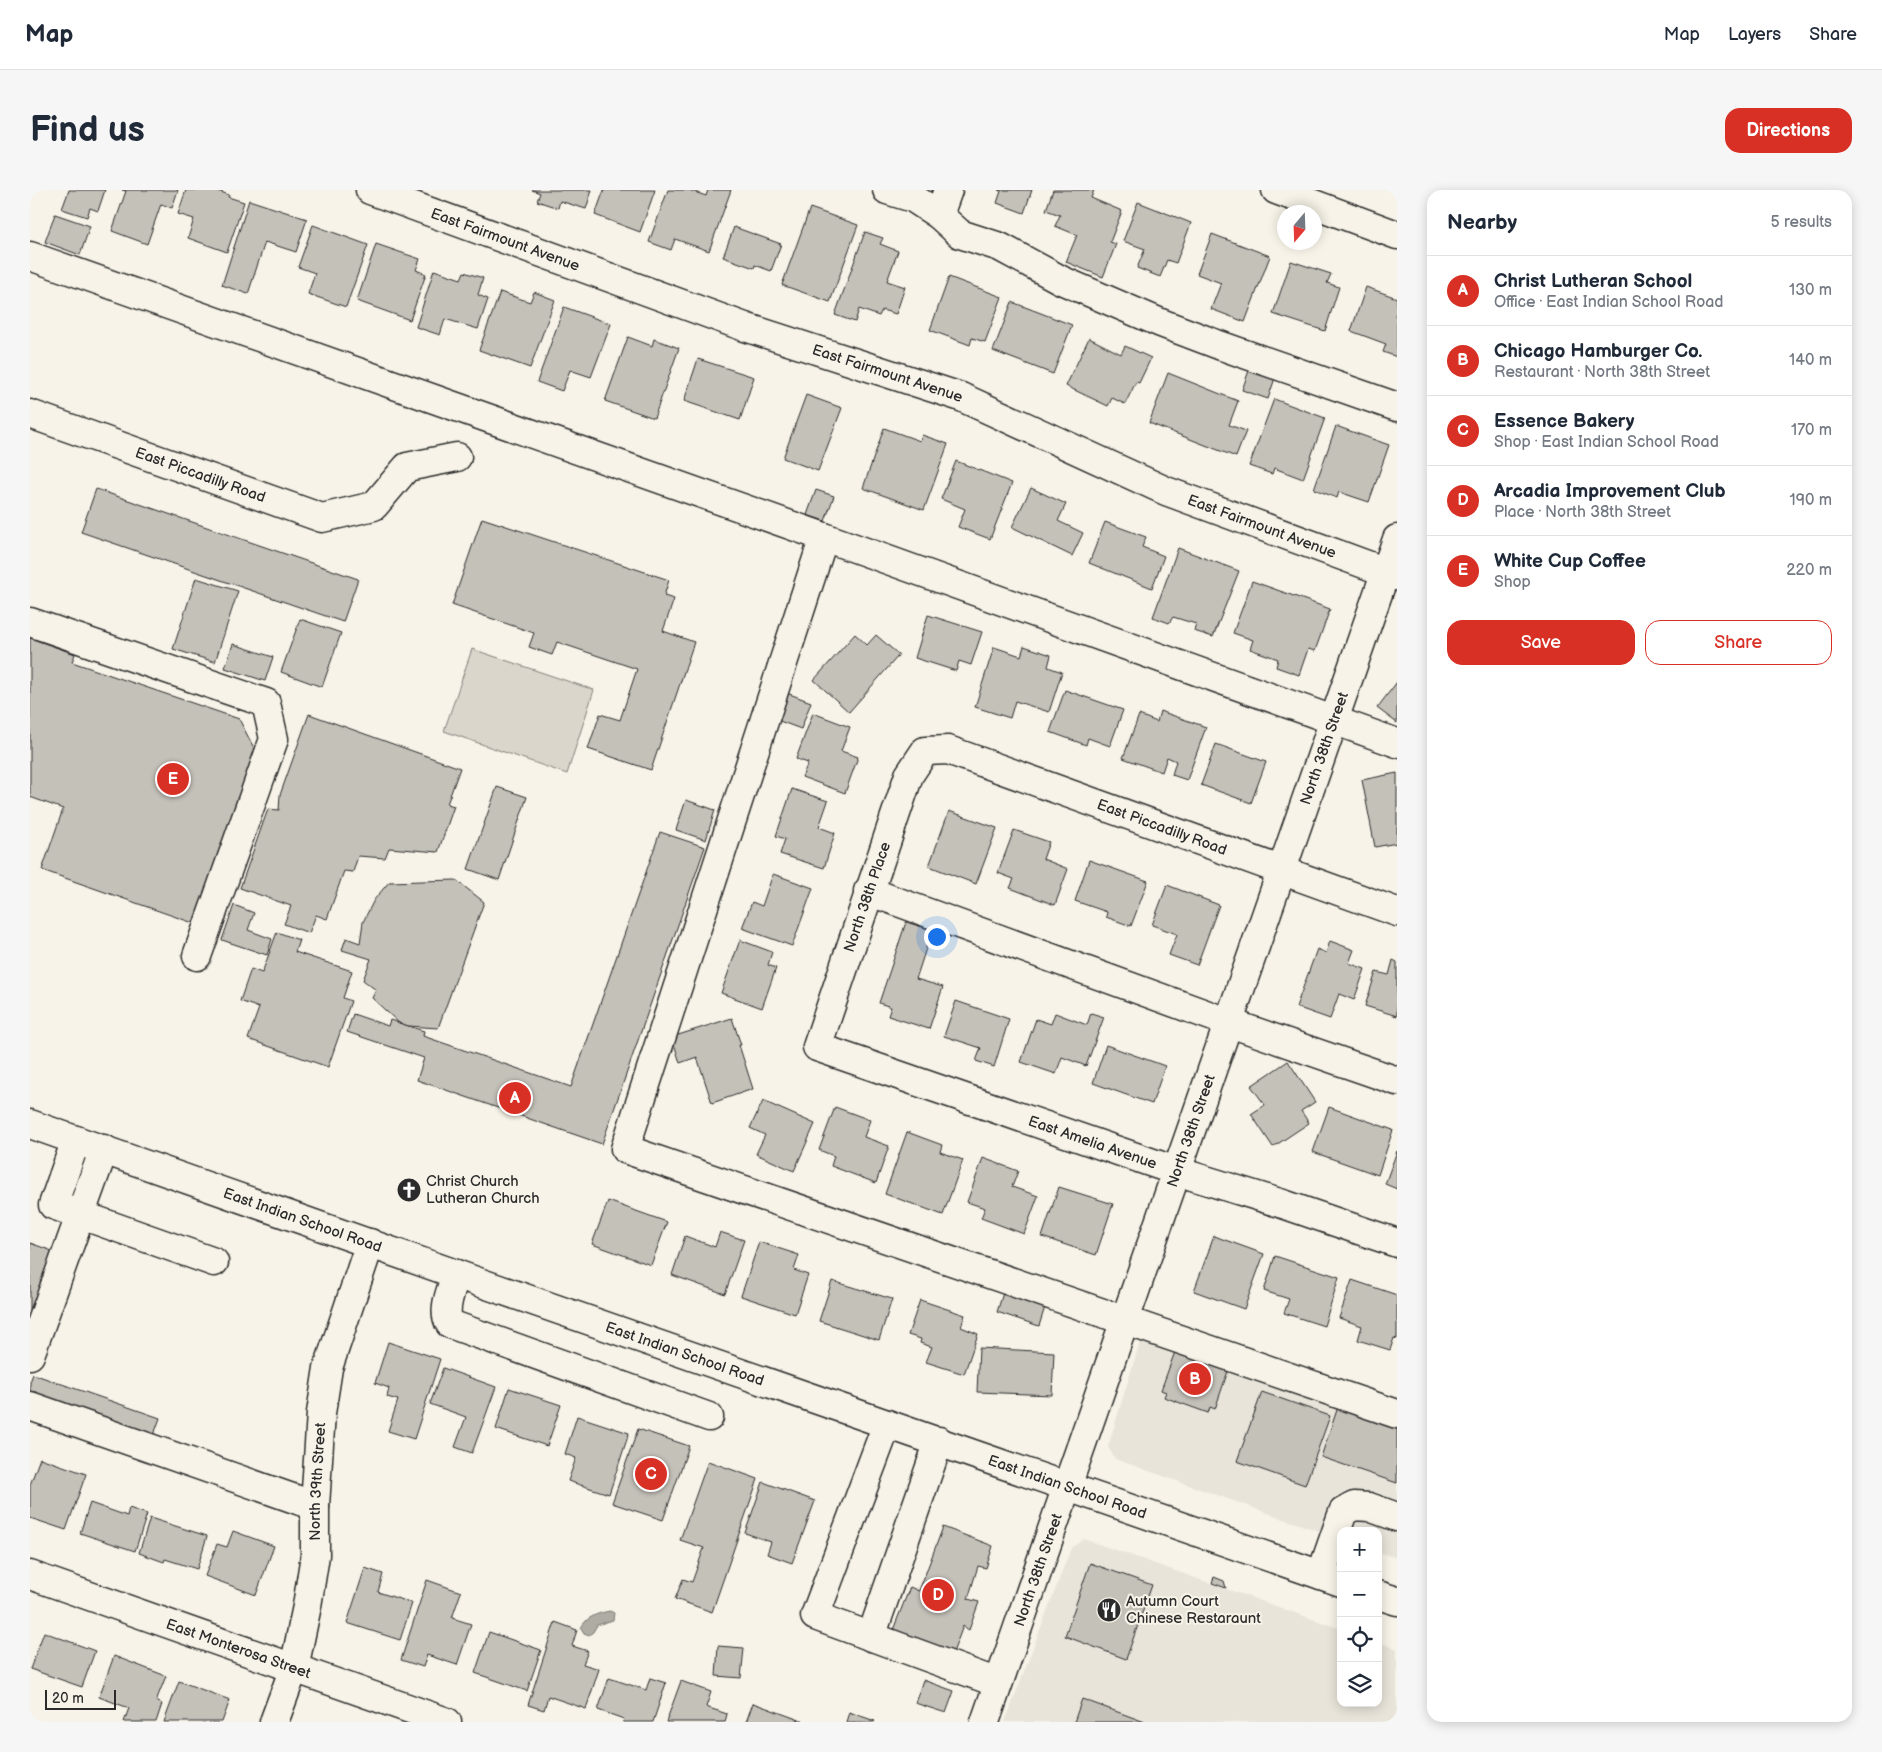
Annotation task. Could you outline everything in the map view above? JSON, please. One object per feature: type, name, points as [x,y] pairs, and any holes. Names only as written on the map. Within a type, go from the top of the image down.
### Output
[{"type":"street","name":"East Fairmount Avenue","points":[[370,190],[746,327],[961,397],[1166,491],[1391,574]]},
{"type":"street","points":[[887,190],[913,198],[938,215],[960,234],[1000,247],[1061,280],[1220,345],[1397,407]]},
{"type":"street","points":[[938,215],[948,190]]},
{"type":"street","points":[[1276,190],[1397,235]]},
{"type":"street","points":[[30,256],[824,537],[1397,743]]},
{"type":"street","name":"East Piccadilly Road","points":[[30,414],[322,518],[374,506],[407,467],[457,457]]},
{"type":"street","points":[[824,537],[625,1149],[1397,1414]]},
{"type":"street","name":"North 38th Street","points":[[985,1722],[1334,720],[1391,574],[1397,539]]},
{"type":"street","points":[[30,622],[266,704],[274,739],[197,956]]},
{"type":"street","name":"East Piccadilly Road","points":[[925,751],[948,750],[1397,912]]},
{"type":"street","name":"North 38th Place","points":[[817,1047],[909,775],[925,751]]},
{"type":"street","points":[[868,892],[1230,1023],[1397,1081]]},
{"type":"street","name":"East Amelia Avenue","points":[[817,1047],[1176,1171],[1283,1204],[1397,1244]]},
{"type":"street","name":"East Indian School Road","points":[[30,1124],[1331,1578]]},
{"type":"street","points":[[76,1140],[53,1205],[214,1262]]},
{"type":"street","points":[[30,1355],[104,1150]]},
{"type":"street","name":"North 39th Street","points":[[274,1722],[294,1668],[315,1555],[315,1506],[321,1413],[328,1368],[370,1243]]},
{"type":"street","points":[[456,1274],[446,1311],[446,1318],[450,1324],[709,1417]]},
{"type":"street","points":[[30,1406],[315,1506]]},
{"type":"street","points":[[887,1424],[815,1616],[998,1684]]},
{"type":"street","points":[[871,1637],[939,1441]]},
{"type":"street","points":[[1331,1578],[1343,1512],[1354,1506],[1369,1507],[1397,1517]]},
{"type":"street","name":"East Monterosa Street","points":[[30,1575],[447,1722]]},
{"type":"street","points":[[1382,1596],[1397,1602]]},
{"type":"shaded area","points":[[472,649],[594,690],[567,774],[444,731]]},
{"type":"shaded area","points":[[1143,1332],[1397,1422],[1397,1558],[1382,1553],[1382,1527],[1337,1527],[1337,1538],[1115,1459],[1108,1447]]},
{"type":"shaded area","points":[[1084,1539],[1337,1628],[1337,1707],[1382,1707],[1382,1643],[1397,1649],[1397,1722],[1005,1722],[1071,1548]]},
{"type":"shaded area","points":[[610,1611],[614,1613],[613,1620],[597,1625],[589,1635],[584,1633],[581,1628],[589,1618]]},
{"type":"building","points":[[69,190],[105,190],[98,211],[90,208],[87,217],[62,209]]},
{"type":"building","points":[[122,190],[178,190],[172,208],[161,204],[147,244],[112,231],[126,191]]},
{"type":"building","points":[[186,190],[215,190],[244,202],[227,252],[188,238],[194,219],[178,214]]},
{"type":"building","points":[[532,190],[592,190],[586,209],[560,201],[558,208],[537,201],[540,193]]},
{"type":"building","points":[[604,190],[655,190],[640,232],[595,215]]},
{"type":"building","points":[[668,190],[689,190],[706,196],[708,190],[731,190],[709,251],[675,239],[671,250],[649,242]]},
{"type":"building","points":[[998,190],[1032,190],[1024,213],[997,203],[1001,191]]},
{"type":"building","points":[[1053,190],[1094,190],[1091,198],[1122,211],[1110,242],[1116,244],[1103,277],[1066,262],[1077,235],[1055,226],[1060,215],[1046,210]]},
{"type":"building","points":[[249,200],[307,219],[296,252],[265,242],[248,294],[222,285]]},
{"type":"building","points":[[1138,202],[1191,223],[1176,263],[1167,260],[1160,277],[1137,268],[1145,249],[1123,241]]},
{"type":"building","points":[[810,208],[858,225],[830,302],[782,285]]},
{"type":"building","points":[[55,214],[90,226],[80,255],[45,242]]},
{"type":"building","points":[[313,225],[368,245],[346,307],[308,294],[315,273],[298,267]]},
{"type":"building","points":[[734,227],[781,244],[771,271],[755,265],[754,268],[723,257]]},
{"type":"building","points":[[865,232],[883,238],[880,244],[898,251],[887,281],[905,287],[896,314],[882,310],[879,316],[859,309],[855,322],[835,315]]},
{"type":"building","points":[[1212,234],[1270,256],[1245,322],[1211,309],[1221,283],[1197,274]]},
{"type":"building","points":[[376,244],[420,259],[416,270],[426,274],[410,320],[357,301]]},
{"type":"building","points":[[1291,261],[1331,274],[1327,283],[1339,287],[1325,331],[1273,314]]},
{"type":"building","points":[[434,270],[461,279],[464,272],[483,278],[478,295],[488,299],[478,329],[445,319],[440,335],[416,327]]},
{"type":"building","points":[[949,277],[1002,297],[985,342],[972,338],[970,345],[930,330]]},
{"type":"building","points":[[1366,287],[1397,298],[1395,316],[1397,317],[1397,357],[1383,352],[1386,344],[1351,331]]},
{"type":"building","points":[[500,292],[530,302],[534,292],[555,300],[530,368],[479,350]]},
{"type":"building","points":[[1012,302],[1072,325],[1053,374],[993,351]]},
{"type":"building","points":[[564,307],[611,324],[591,377],[570,370],[562,391],[537,382]]},
{"type":"building","points":[[628,337],[652,346],[654,339],[679,348],[654,418],[605,401]]},
{"type":"building","points":[[1089,338],[1121,354],[1125,346],[1151,358],[1139,383],[1136,382],[1125,404],[1112,398],[1108,406],[1066,386]]},
{"type":"building","points":[[698,359],[754,377],[740,420],[684,401]]},
{"type":"building","points":[[1251,365],[1276,375],[1268,399],[1242,390]]},
{"type":"building","points":[[1168,373],[1238,401],[1229,425],[1246,431],[1236,457],[1149,423]]},
{"type":"building","points":[[806,395],[842,408],[818,471],[783,458]]},
{"type":"building","points":[[1274,399],[1325,418],[1303,479],[1274,468],[1272,474],[1249,466]]},
{"type":"building","points":[[1336,426],[1389,445],[1369,502],[1339,492],[1337,498],[1314,489]]},
{"type":"building","points":[[884,428],[920,441],[922,435],[948,444],[924,510],[863,488]]},
{"type":"building","points":[[956,461],[1012,483],[990,539],[958,527],[965,509],[941,499]]},
{"type":"building","points":[[1031,488],[1066,504],[1058,521],[1083,533],[1072,556],[1012,527]]},
{"type":"building","points":[[96,489],[358,579],[343,622],[81,532]]},
{"type":"building","points":[[816,490],[834,496],[825,521],[807,515]]},
{"type":"building","points":[[482,518],[669,580],[664,596],[674,599],[663,631],[694,642],[651,770],[588,749],[600,714],[620,720],[637,669],[557,642],[552,655],[529,647],[534,633],[452,605]]},
{"type":"building","points":[[1105,522],[1146,537],[1142,547],[1164,556],[1152,588],[1089,563]]},
{"type":"building","points":[[1178,548],[1239,571],[1213,637],[1194,631],[1196,624],[1173,617],[1169,623],[1153,617]]},
{"type":"building","points":[[196,578],[238,591],[215,662],[173,649]]},
{"type":"building","points":[[1252,581],[1330,609],[1315,651],[1308,649],[1299,675],[1276,667],[1278,659],[1250,649],[1253,640],[1233,633]]},
{"type":"building","points":[[928,615],[982,632],[971,665],[959,661],[956,671],[915,658]]},
{"type":"building","points":[[300,619],[341,633],[322,687],[281,672]]},
{"type":"building","points":[[855,634],[867,645],[876,635],[899,655],[849,712],[814,680]]},
{"type":"building","points":[[30,638],[75,654],[72,662],[239,719],[256,752],[196,924],[42,870],[63,809],[30,797]]},
{"type":"building","points":[[233,644],[273,657],[265,681],[225,668]]},
{"type":"building","points":[[1024,646],[1051,655],[1048,667],[1062,672],[1049,712],[1015,701],[1010,718],[975,707],[994,647],[1021,656]]},
{"type":"building","points":[[1397,682],[1397,723],[1377,708]]},
{"type":"building","points":[[1065,690],[1123,710],[1110,746],[1088,738],[1086,745],[1050,732]]},
{"type":"building","points":[[784,692],[811,702],[801,729],[774,719]]},
{"type":"building","points":[[1160,711],[1206,727],[1187,780],[1172,775],[1176,761],[1167,757],[1162,772],[1123,758],[1139,715],[1157,722]]},
{"type":"building","points":[[813,713],[850,727],[841,751],[858,757],[845,793],[802,777],[808,763],[796,759]]},
{"type":"building","points":[[309,714],[460,768],[447,804],[454,806],[438,852],[389,848],[385,858],[358,856],[353,872],[344,871],[327,919],[316,915],[309,933],[284,924],[291,906],[240,888],[268,809],[279,810],[280,795]]},
{"type":"building","points":[[1216,744],[1266,762],[1251,803],[1201,785]]},
{"type":"building","points":[[1397,773],[1397,843],[1375,847],[1362,780]]},
{"type":"building","points":[[497,787],[527,797],[499,880],[468,869]]},
{"type":"building","points":[[792,789],[828,801],[819,827],[835,833],[824,868],[780,854],[785,839],[776,836]]},
{"type":"building","points":[[686,800],[715,810],[706,840],[676,830]]},
{"type":"building","points":[[949,811],[997,828],[976,884],[929,866]]},
{"type":"building","points":[[1014,830],[1049,842],[1043,859],[1068,869],[1055,905],[1010,888],[1014,879],[998,873]]},
{"type":"building","points":[[660,832],[705,847],[602,1144],[417,1080],[424,1058],[347,1032],[353,1014],[388,1026],[390,1020],[424,1031],[423,1036],[571,1087]]},
{"type":"building","points":[[1089,860],[1148,881],[1131,926],[1106,917],[1107,912],[1075,901]]},
{"type":"building","points":[[773,874],[813,888],[792,946],[742,928],[752,902],[762,906]]},
{"type":"building","points":[[456,880],[484,902],[438,1028],[409,1026],[399,1023],[372,998],[376,990],[363,980],[371,959],[342,950],[346,938],[360,943],[363,922],[374,900],[389,882]]},
{"type":"building","points":[[1167,885],[1219,905],[1197,965],[1169,955],[1177,934],[1152,925]]},
{"type":"building","points":[[234,905],[254,913],[248,930],[272,939],[267,955],[222,940]]},
{"type":"building","points":[[906,922],[932,930],[916,979],[943,987],[929,1029],[888,1016],[891,1007],[879,1003]]},
{"type":"building","points":[[277,932],[299,940],[295,952],[352,971],[343,998],[351,1001],[328,1067],[248,1039],[259,1008],[240,1001],[251,969],[262,973]]},
{"type":"building","points":[[740,940],[772,952],[768,965],[776,968],[762,1008],[721,993]]},
{"type":"building","points":[[1330,941],[1354,950],[1349,963],[1365,969],[1354,1000],[1339,994],[1330,1019],[1296,1007],[1317,949],[1326,953]]},
{"type":"building","points":[[1393,960],[1397,962],[1397,1016],[1365,1006],[1376,972],[1389,975]]},
{"type":"building","points":[[956,1001],[1009,1019],[994,1067],[976,1061],[981,1048],[944,1036]]},
{"type":"building","points":[[1055,1013],[1087,1025],[1091,1013],[1104,1017],[1086,1066],[1062,1057],[1056,1074],[1021,1062],[1036,1019],[1051,1024]]},
{"type":"building","points":[[732,1018],[753,1089],[712,1103],[697,1057],[680,1063],[672,1037]]},
{"type":"building","points":[[1106,1045],[1165,1066],[1152,1104],[1093,1083]]},
{"type":"building","points":[[1288,1061],[1315,1102],[1301,1111],[1309,1123],[1273,1147],[1251,1114],[1265,1105],[1251,1086]]},
{"type":"building","points":[[763,1101],[815,1124],[794,1171],[756,1154],[765,1135],[750,1128]]},
{"type":"building","points":[[835,1107],[870,1120],[864,1137],[889,1146],[876,1183],[831,1166],[834,1156],[819,1150]]},
{"type":"building","points":[[1329,1107],[1393,1130],[1378,1175],[1313,1152]]},
{"type":"building","points":[[907,1132],[942,1145],[940,1152],[963,1160],[943,1215],[885,1194]]},
{"type":"building","points":[[1397,1151],[1397,1189],[1385,1184]]},
{"type":"building","points":[[983,1158],[1018,1171],[1012,1187],[1038,1196],[1024,1234],[981,1218],[985,1208],[967,1202]]},
{"type":"building","points":[[1059,1187],[1113,1204],[1096,1255],[1042,1237]]},
{"type":"building","points":[[608,1201],[667,1222],[651,1265],[592,1244]]},
{"type":"building","points":[[720,1232],[744,1240],[725,1294],[672,1275],[685,1236],[715,1247]]},
{"type":"building","points":[[1214,1236],[1264,1254],[1244,1309],[1194,1291]]},
{"type":"building","points":[[759,1242],[799,1255],[794,1270],[808,1275],[795,1314],[741,1296]]},
{"type":"building","points":[[30,1243],[55,1252],[30,1323]]},
{"type":"building","points":[[1275,1256],[1339,1277],[1324,1326],[1284,1313],[1289,1299],[1264,1291]]},
{"type":"building","points":[[1352,1280],[1397,1295],[1397,1339],[1394,1338],[1390,1350],[1358,1340],[1362,1326],[1339,1318]]},
{"type":"building","points":[[832,1281],[892,1299],[879,1340],[819,1321]]},
{"type":"building","points":[[1003,1293],[1045,1307],[1039,1326],[997,1312]]},
{"type":"building","points":[[920,1300],[965,1315],[961,1327],[978,1334],[964,1374],[926,1362],[932,1347],[920,1343],[921,1339],[908,1335]]},
{"type":"building","points":[[388,1342],[440,1359],[414,1439],[388,1431],[398,1400],[387,1397],[389,1388],[375,1383]]},
{"type":"building","points":[[979,1348],[1054,1352],[1052,1395],[977,1392]]},
{"type":"building","points":[[1176,1349],[1229,1368],[1215,1409],[1210,1407],[1208,1413],[1164,1397],[1166,1392],[1161,1390]]},
{"type":"building","points":[[443,1368],[496,1387],[472,1453],[455,1447],[466,1417],[430,1404]]},
{"type":"building","points":[[33,1374],[160,1418],[152,1440],[30,1397],[30,1382]]},
{"type":"building","points":[[509,1388],[561,1405],[547,1446],[496,1429]]},
{"type":"building","points":[[1262,1392],[1330,1416],[1305,1485],[1237,1461]]},
{"type":"building","points":[[1338,1407],[1397,1427],[1397,1483],[1321,1457]]},
{"type":"building","points":[[577,1416],[629,1433],[609,1494],[568,1481],[576,1458],[565,1454]]},
{"type":"building","points":[[638,1429],[689,1446],[663,1520],[612,1503]]},
{"type":"building","points":[[40,1458],[86,1474],[66,1530],[30,1518],[30,1485]]},
{"type":"building","points":[[708,1461],[758,1479],[712,1612],[675,1599],[683,1579],[692,1582],[704,1548],[680,1540]]},
{"type":"building","points":[[763,1482],[815,1501],[792,1563],[767,1554],[771,1542],[745,1533]]},
{"type":"building","points":[[90,1503],[127,1516],[129,1508],[147,1514],[135,1551],[80,1533]]},
{"type":"building","points":[[150,1518],[207,1536],[197,1569],[165,1559],[164,1562],[139,1553]]},
{"type":"building","points":[[943,1527],[993,1546],[986,1568],[978,1566],[968,1599],[979,1602],[969,1630],[963,1626],[951,1658],[891,1635],[910,1587],[919,1591]]},
{"type":"building","points":[[233,1531],[274,1546],[256,1595],[205,1576],[217,1544],[227,1547]]},
{"type":"building","name":"Autumn Court Chinese Restaraunt","points":[[1090,1563],[1152,1585],[1126,1659],[1065,1636]]},
{"type":"building","points":[[365,1568],[383,1574],[378,1592],[412,1603],[400,1640],[347,1623]]},
{"type":"building","points":[[1214,1577],[1224,1581],[1226,1588],[1212,1583]]},
{"type":"building","points":[[427,1580],[461,1592],[452,1618],[471,1624],[457,1665],[427,1655],[423,1667],[401,1660]]},
{"type":"building","points":[[555,1622],[577,1630],[572,1646],[588,1651],[583,1664],[599,1669],[586,1709],[548,1696],[544,1710],[528,1705]]},
{"type":"building","points":[[44,1632],[95,1651],[82,1687],[30,1669]]},
{"type":"building","points":[[489,1632],[541,1650],[527,1691],[475,1673]]},
{"type":"building","points":[[718,1646],[744,1648],[741,1678],[716,1676]]},
{"type":"building","points":[[114,1656],[166,1676],[156,1701],[162,1704],[156,1722],[124,1722],[129,1708],[99,1697]]},
{"type":"building","points":[[609,1678],[646,1690],[650,1678],[666,1683],[653,1722],[623,1722],[624,1719],[598,1710]]},
{"type":"building","points":[[923,1680],[954,1691],[946,1713],[915,1703]]},
{"type":"building","points":[[179,1681],[230,1700],[222,1722],[164,1722]]},
{"type":"building","points":[[681,1681],[711,1692],[706,1707],[727,1714],[725,1722],[666,1722]]},
{"type":"building","points":[[1082,1699],[1145,1722],[1074,1722]]},
{"type":"building","points":[[753,1703],[805,1722],[746,1722]]},
{"type":"building","points":[[849,1712],[875,1721],[846,1722]]},
{"type":"place","name":"White Cup Coffee","points":[[173,779]]},
{"type":"place","name":"Christ Lutheran School","points":[[515,1098]]},
{"type":"place","name":"Christ Church Lutheran Church","points":[[409,1190]]},
{"type":"place","name":"Chicago Hamburger Co.","points":[[1195,1379]]},
{"type":"place","name":"Essence Bakery","points":[[651,1474]]},
{"type":"place","name":"Arcadia Improvement Club","points":[[938,1595]]},
{"type":"place","name":"Autumn Court Chinese Restaraunt","points":[[1109,1610]]}]
